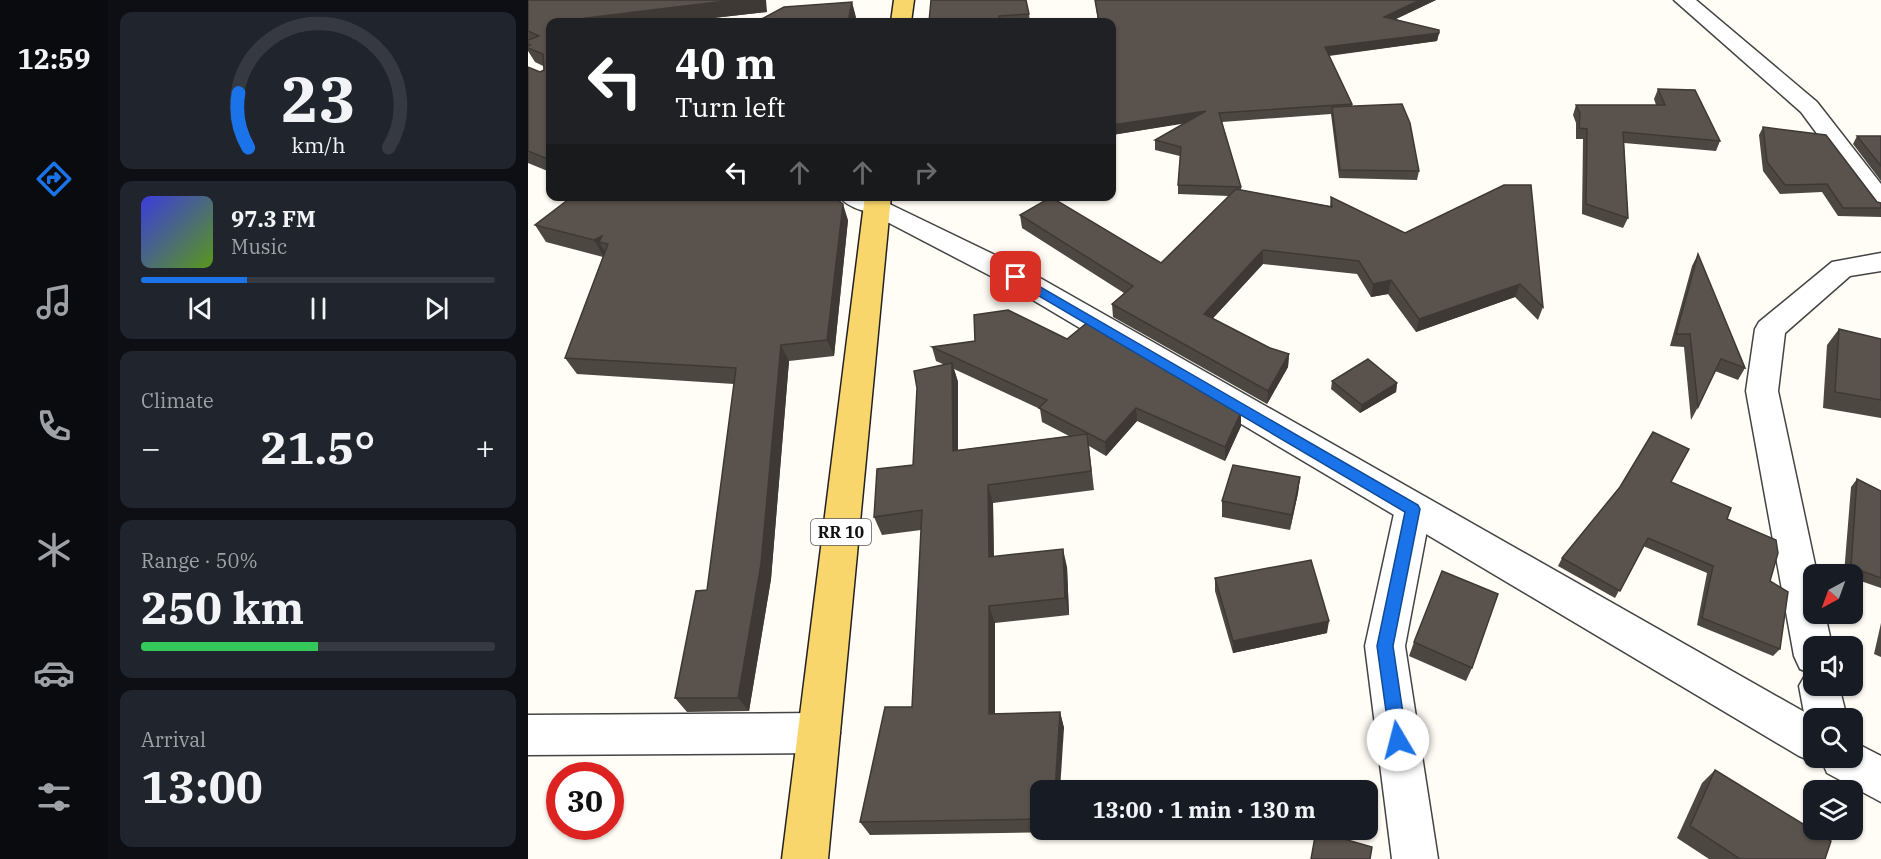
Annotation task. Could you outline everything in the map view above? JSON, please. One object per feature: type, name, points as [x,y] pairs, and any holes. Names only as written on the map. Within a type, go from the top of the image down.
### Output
[{"type":"main road","points":[[902,18],[904,0]]},
{"type":"main road","name":"RR 10","points":[[805,859],[869,201]]},
{"type":"street","points":[[1684,0],[1809,107],[1881,202]]},
{"type":"street","points":[[871,201],[1016,277],[1803,735]]},
{"type":"street","points":[[1810,636],[1762,391],[1770,329],[1842,268],[1881,262]]},
{"type":"street","points":[[1413,509],[1385,646],[1415,859]]},
{"type":"street","points":[[528,735],[819,733]]},
{"type":"street","points":[[1860,768],[1881,780]]},
{"type":"building","points":[[528,0],[734,0],[586,18],[546,18],[546,158],[528,151],[528,67],[540,72],[544,70],[543,54],[528,48],[530,45],[528,40],[539,36],[528,31]]},
{"type":"building","points":[[931,0],[1026,0],[1029,14],[999,16],[999,18],[929,18]]},
{"type":"building","points":[[1095,0],[1420,0],[1384,17],[1439,30],[1439,33],[1325,47],[1352,104],[1219,113],[1241,187],[1178,185],[1181,147],[1155,140],[1206,111],[1116,124],[1116,18],[1098,18]]},
{"type":"building","points":[[852,2],[849,18],[763,18],[784,7]]},
{"type":"building","points":[[1658,89],[1695,90],[1720,141],[1623,132],[1628,218],[1586,204],[1587,129],[1579,128],[1580,113],[1576,105],[1665,105]]},
{"type":"building","points":[[1402,104],[1410,123],[1419,171],[1340,170],[1332,107]]},
{"type":"building","points":[[1763,127],[1826,135],[1877,202],[1881,203],[1881,208],[1843,208],[1827,184],[1785,185],[1767,162]]},
{"type":"building","points":[[1857,136],[1881,136],[1881,166]]},
{"type":"building","points":[[1504,185],[1531,185],[1543,307],[1520,284],[1419,319],[1391,280],[1373,284],[1359,261],[1263,250],[1204,314],[1270,348],[1289,354],[1268,391],[1112,304],[1133,286],[1020,215],[1044,201],[1058,201],[1161,263],[1236,189],[1332,207],[1331,197],[1405,233]]},
{"type":"building","points":[[566,201],[839,201],[843,204],[827,340],[781,345],[761,564],[738,698],[675,698],[696,591],[707,590],[736,368],[565,358],[608,244],[599,242],[602,236],[594,240],[535,225]]},
{"type":"building","points":[[1698,254],[1745,368],[1721,359],[1698,407],[1690,334],[1676,334]]},
{"type":"building","points":[[1008,310],[1067,339],[1088,322],[1241,412],[1225,447],[1136,408],[1105,442],[1039,408],[1047,400],[932,347],[975,341],[974,315]]},
{"type":"building","points":[[1839,329],[1881,339],[1881,400],[1835,392]]},
{"type":"building","points":[[1368,359],[1397,383],[1362,405],[1332,381]]},
{"type":"building","points":[[952,363],[953,451],[1087,434],[1091,471],[988,485],[989,557],[1063,549],[1065,598],[989,606],[989,714],[1060,712],[1056,780],[1030,780],[1030,819],[860,822],[885,707],[912,707],[922,510],[874,517],[877,469],[913,465],[917,388],[914,371]]},
{"type":"building","points":[[1653,432],[1689,449],[1671,482],[1731,508],[1727,519],[1776,540],[1778,553],[1770,581],[1788,592],[1780,649],[1702,618],[1713,566],[1648,538],[1620,591],[1562,558],[1620,487]]},
{"type":"building","points":[[1233,465],[1300,477],[1292,515],[1222,501]]},
{"type":"building","points":[[1857,479],[1881,491],[1881,578],[1863,571],[1863,564],[1851,564]]},
{"type":"building","points":[[1311,560],[1329,621],[1233,641],[1215,578]]},
{"type":"building","points":[[1442,571],[1498,594],[1472,668],[1414,642]]},
{"type":"building","points":[[1715,770],[1803,824],[1803,840],[1831,841],[1825,859],[1740,859],[1690,826]]},
{"type":"building","points":[[1314,840],[1348,840],[1372,847],[1370,859],[1311,859]]},
{"type":"route","points":[[1016,277],[1413,509],[1385,646],[1398,740]]}]
